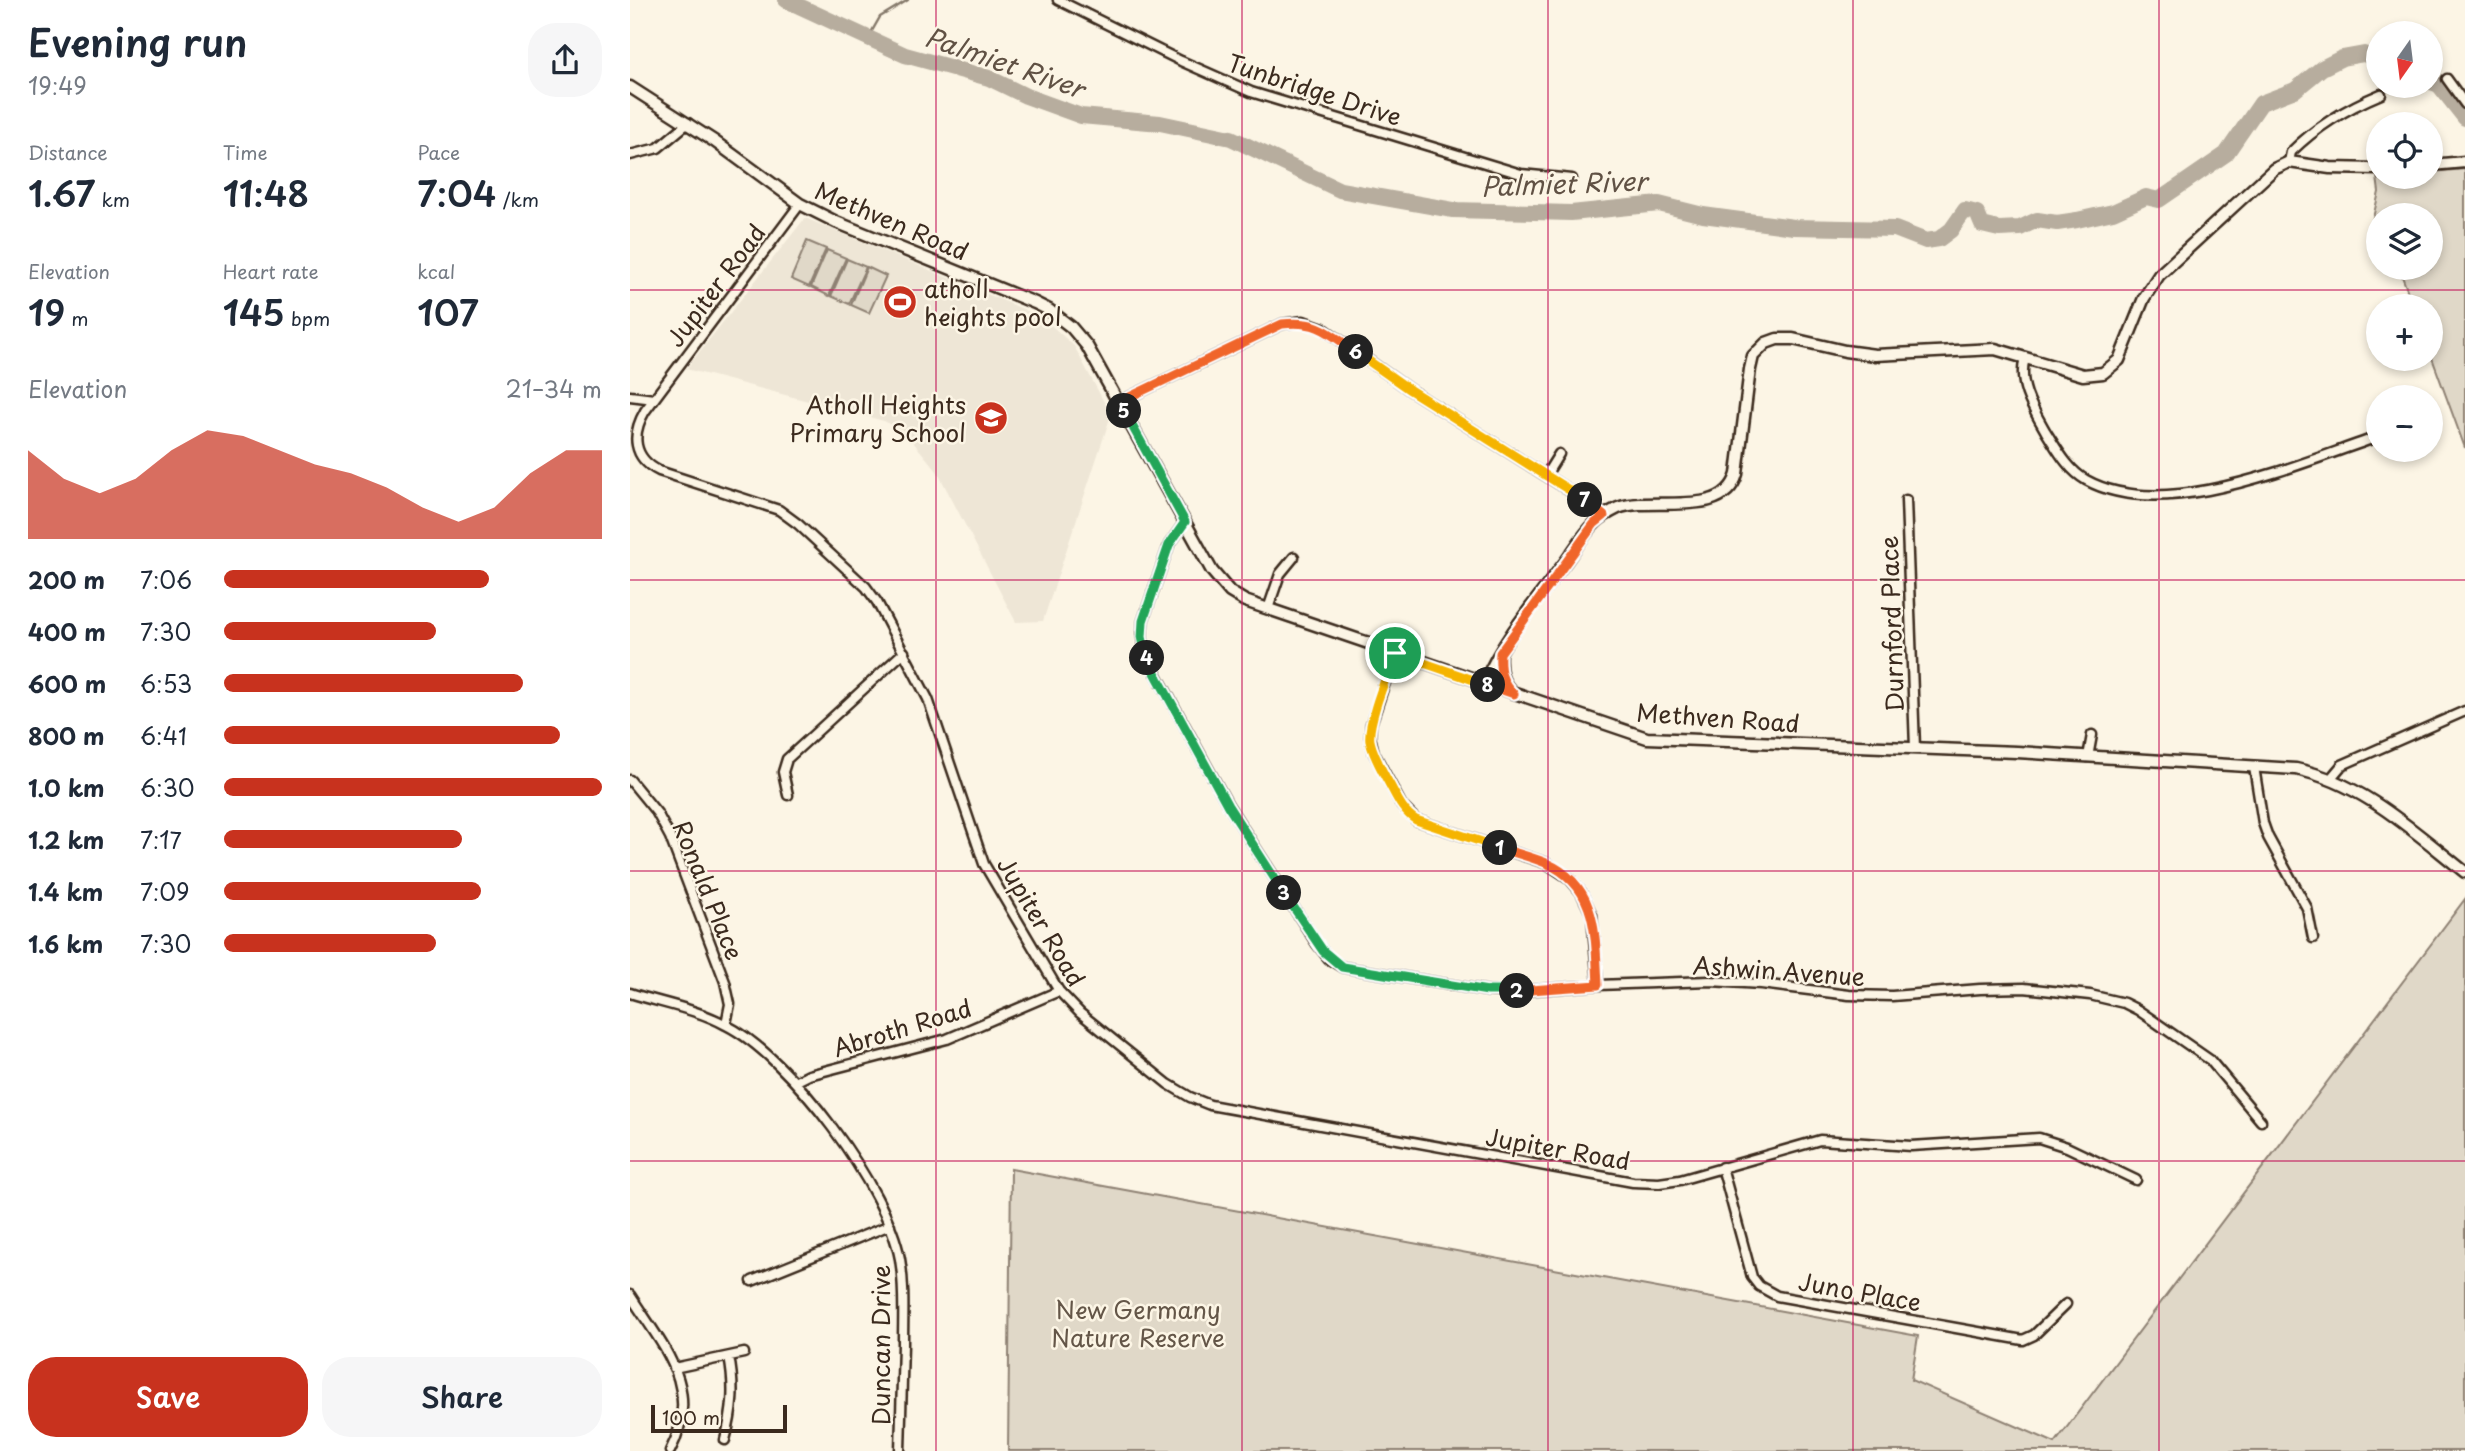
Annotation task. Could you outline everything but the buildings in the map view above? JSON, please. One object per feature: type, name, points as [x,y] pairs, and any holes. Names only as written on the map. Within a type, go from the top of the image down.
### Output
[{"type":"street","name":"Tunbridge Drive","points":[[1058,0],[1251,92],[1521,174],[1572,179]]},
{"type":"street","points":[[2447,79],[2465,104]]},
{"type":"street","name":"Methven Road","points":[[630,87],[688,123],[800,204],[836,222],[1049,310],[1070,327],[1087,346],[1212,571],[1237,597],[1647,738],[1915,748],[2297,769],[2331,778],[2375,802],[2465,872]]},
{"type":"street","points":[[2289,162],[2291,152],[2308,136],[2346,108],[2371,98]]},
{"type":"street","points":[[630,155],[658,148],[688,123]]},
{"type":"street","points":[[1484,684],[1500,653],[1594,524],[1604,516],[1626,506],[1705,502],[1727,493],[1737,474],[1753,356],[1766,343],[1793,339],[1875,355],[1995,349],[2083,374],[2097,375],[2109,370],[2119,360],[2144,298],[2159,275],[2267,174],[2282,163],[2289,162],[2330,168],[2366,169]]},
{"type":"street","points":[[2443,163],[2465,162]]},
{"type":"street","name":"Jupiter Road","points":[[800,204],[654,399],[636,429],[637,449],[644,461],[659,471],[759,502],[786,515],[866,587],[904,652],[937,721],[984,864],[1059,991],[1080,1013],[1168,1084],[1210,1105],[1633,1182],[1659,1183],[1680,1180],[1820,1140],[1911,1146],[2039,1138],[2067,1147],[2136,1180]]},
{"type":"street","points":[[1119,402],[1282,324],[1303,321],[1323,328],[1410,390],[1594,506],[1604,516]]},
{"type":"street","points":[[2025,358],[2023,383],[2032,408],[2061,457],[2084,479],[2114,492],[2154,496],[2214,491],[2366,441]]},
{"type":"street","points":[[630,397],[654,399]]},
{"type":"street","points":[[1546,475],[1559,454]]},
{"type":"street","name":"Durnford Place","points":[[1906,500],[1915,748]]},
{"type":"street","name":"Ashwin Avenue","points":[[1185,522],[1169,545],[1143,621],[1142,637],[1146,655],[1228,806],[1317,944],[1329,959],[1342,967],[1508,992],[1710,981],[1860,995],[1892,996],[2024,988],[2090,995],[2124,1003],[2138,1010],[2210,1060],[2261,1121]]},
{"type":"street","points":[[1268,609],[1279,573],[1294,557]]},
{"type":"street","points":[[788,795],[783,772],[787,759],[904,652]]},
{"type":"street","points":[[1395,653],[1371,724],[1370,737],[1374,752],[1405,811],[1423,823],[1546,863],[1569,878],[1581,892],[1592,915],[1598,985]]},
{"type":"street","points":[[1500,653],[1501,675],[1514,694]]},
{"type":"street","points":[[2331,778],[2343,765],[2465,711]]},
{"type":"street","points":[[2088,757],[2092,735]]},
{"type":"street","points":[[2254,767],[2263,824],[2307,908],[2313,938]]},
{"type":"street","name":"Ronald Place","points":[[630,780],[657,813],[670,836],[725,982],[730,1004],[726,1024]]},
{"type":"street","name":"Abroth Road","points":[[795,1082],[809,1075],[947,1039],[1059,991]]},
{"type":"street","name":"Duncan Drive","points":[[630,993],[726,1024],[756,1045],[795,1082],[820,1111],[869,1182],[890,1225],[898,1250],[903,1288],[900,1451]]},
{"type":"street","name":"Juno Place","points":[[1722,1167],[1752,1277],[1759,1286],[1777,1296],[2023,1340],[2034,1335],[2066,1304]]},
{"type":"street","points":[[752,1280],[890,1225]]},
{"type":"street","points":[[630,1295],[674,1368],[681,1387],[683,1414],[670,1451]]},
{"type":"street","points":[[674,1368],[744,1353]]},
{"type":"street","points":[[725,1440],[734,1395],[729,1357]]},
{"type":"shaded area","name":"Atholl Heights Primary School","points":[[805,218],[1042,317],[1074,346],[1111,415],[1043,621],[1016,622],[937,471],[904,431],[884,421],[686,369]]},
{"type":"green space","points":[[2465,169],[2465,448],[2437,371],[2443,371],[2443,294],[2409,294],[2403,280],[2443,280],[2443,203],[2376,203],[2379,189],[2443,189],[2443,171]]},
{"type":"green space","points":[[807,241],[826,249],[809,287],[791,279]]},
{"type":"green space","points":[[827,250],[846,258],[829,296],[811,287]]},
{"type":"green space","points":[[847,259],[866,267],[849,304],[831,296]]},
{"type":"green space","points":[[867,267],[886,276],[869,313],[851,305]]},
{"type":"green space","name":"New Germany Nature Reserve","points":[[2465,899],[2465,1451],[1008,1451],[1011,1169],[1918,1336],[1911,1380],[2055,1443]]},
{"type":"waterway","name":"Palmiet River","points":[[786,0],[905,55],[989,78],[1026,96],[1081,116],[1160,123],[1231,138],[1340,190],[1453,210],[1571,213],[1659,204],[1703,215],[1794,227],[1895,229],[1926,241],[1939,239],[1951,230],[1965,210],[1977,213],[1982,225],[1999,229],[2020,228],[2037,220],[2057,223],[2113,212],[2146,197],[2159,200],[2226,154],[2261,103],[2295,90],[2322,68],[2342,58],[2366,55]]},
{"type":"waterway","points":[[868,38],[880,17],[908,0]]},
{"type":"waterway","name":"Palmiet River","points":[[2443,90],[2465,118]]},
{"type":"place","name":"atholl heights pool","points":[[900,302]]},
{"type":"place","name":"Atholl Heights Primary School","points":[[991,418]]},
{"type":"route","points":[[1303,321],[1323,328],[1410,390],[1594,506],[1604,516],[1594,524],[1500,653],[1499,668],[1502,679],[1514,694],[1395,653],[1371,724],[1370,737],[1374,752],[1405,811],[1423,823],[1546,863],[1569,878],[1581,892],[1592,915],[1598,985],[1488,991],[1352,970],[1329,959],[1228,806],[1146,655],[1142,637],[1143,621],[1169,545],[1185,522],[1119,402],[1282,324],[1303,321]]}]
